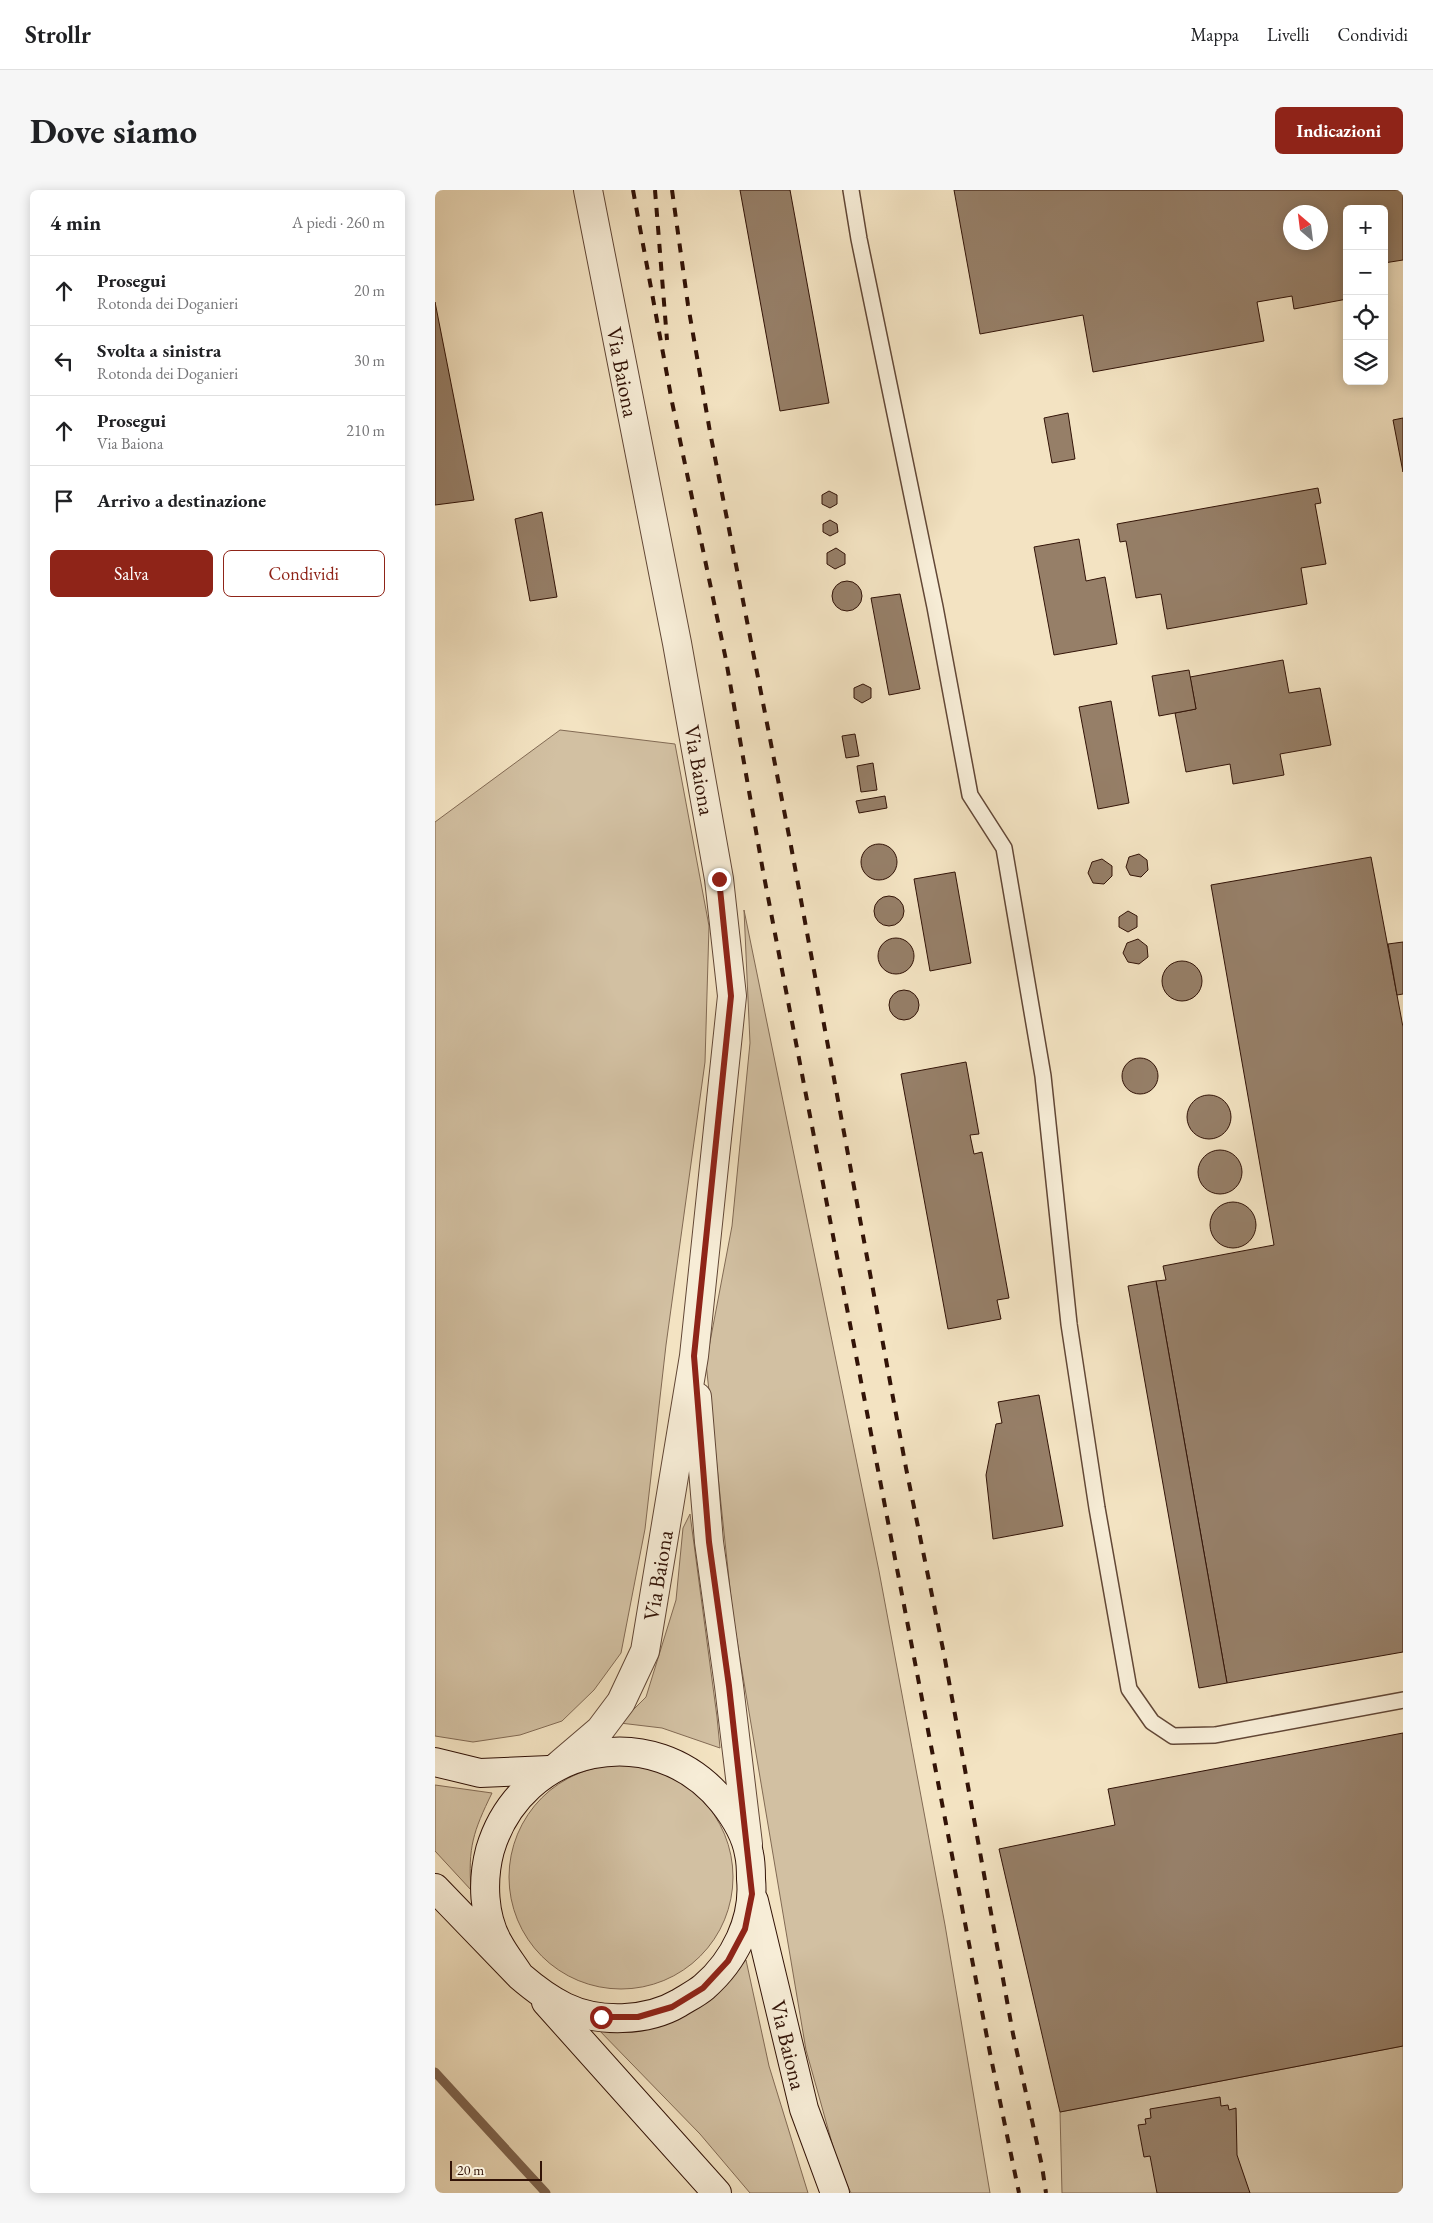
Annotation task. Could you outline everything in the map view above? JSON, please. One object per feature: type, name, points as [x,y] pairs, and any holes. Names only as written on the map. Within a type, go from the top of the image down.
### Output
[{"type":"street","name":"Via Baiona","points":[[528,1983],[498,1943],[486,1906],[485,1866],[497,1828],[519,1795],[599,1730],[621,1702],[645,1651],[694,1356],[731,996],[728,950],[719,879],[677,644],[587,190]]},
{"type":"street","name":"Via Baiona","points":[[694,1356],[709,1542],[729,1686],[749,1853],[752,1894],[763,1946],[804,2109],[835,2193]]},
{"type":"street","points":[[435,1762],[480,1773],[554,1767],[597,1752],[637,1752],[675,1763],[709,1785],[734,1816],[749,1853]]},
{"type":"street","points":[[435,1888],[528,1983],[717,2193]]},
{"type":"street","points":[[528,1983],[566,2008],[601,2017],[638,2017],[672,2007],[703,1988],[728,1961],[745,1929],[752,1894]]},
{"type":"lane","points":[[851,190],[863,258],[935,607],[969,794],[1004,848],[1043,1076],[1069,1324],[1097,1508],[1129,1688],[1152,1722],[1173,1736],[1215,1735],[1403,1700]]},
{"type":"shaded area","points":[[560,730],[675,744],[709,926],[705,1062],[666,1345],[645,1529],[621,1653],[594,1690],[562,1721],[520,1735],[473,1742],[435,1736],[435,822]]},
{"type":"shaded area","points":[[744,910],[879,1571],[945,1925],[990,2193],[851,2193],[839,2168],[806,2050],[733,1617],[706,1363],[732,1226],[750,1043]]},
{"type":"shaded area","points":[[690,1514],[720,1748],[662,1728],[620,1723],[646,1697],[676,1600],[683,1528]]},
{"type":"shaded area","points":[[621,1765],[643,1767],[664,1774],[683,1784],[700,1798],[714,1815],[724,1834],[731,1855],[733,1877],[731,1899],[724,1920],[714,1939],[700,1956],[683,1970],[664,1980],[643,1987],[621,1989],[599,1987],[578,1980],[559,1970],[542,1956],[528,1939],[518,1920],[511,1899],[509,1877],[511,1855],[518,1834],[528,1815],[542,1798],[559,1784],[578,1774],[599,1767]]},
{"type":"shaded area","points":[[435,1785],[492,1793],[473,1840],[470,1862],[471,1890],[435,1851]]},
{"type":"shaded area","points":[[746,1960],[769,2066],[808,2193],[750,2193],[700,2134],[596,2027],[707,2001]]},
{"type":"shaded area","points":[[1403,2046],[1403,2193],[1062,2193],[1060,2112]]},
{"type":"building","points":[[740,190],[790,190],[829,403],[780,411]]},
{"type":"building","points":[[954,190],[1403,190],[1403,260],[1388,262],[1388,205],[1343,205],[1343,300],[1294,309],[1292,296],[1257,302],[1264,341],[1093,372],[1083,315],[980,334]]},
{"type":"building","points":[[435,302],[474,500],[435,505]]},
{"type":"building","points":[[1068,413],[1075,459],[1052,463],[1044,418]]},
{"type":"building","points":[[1403,418],[1403,472],[1393,420]]},
{"type":"building","points":[[1318,488],[1321,503],[1315,504],[1326,564],[1301,568],[1307,604],[1167,629],[1161,594],[1136,598],[1126,541],[1120,542],[1117,524]]},
{"type":"building","points":[[829,491],[837,495],[837,504],[830,508],[822,504],[822,495]]},
{"type":"building","points":[[542,512],[557,597],[530,601],[515,519]]},
{"type":"building","points":[[830,520],[837,524],[838,532],[830,536],[823,532],[823,524]]},
{"type":"building","points":[[1079,539],[1086,581],[1105,577],[1117,644],[1054,655],[1034,547]]},
{"type":"building","points":[[836,548],[845,554],[845,564],[835,569],[827,564],[827,553]]},
{"type":"building","points":[[847,581],[858,585],[862,596],[858,607],[847,611],[836,607],[832,596],[836,585]]},
{"type":"building","points":[[900,594],[920,689],[889,695],[871,598]]},
{"type":"building","points":[[1283,660],[1289,693],[1320,688],[1331,745],[1280,754],[1284,775],[1233,784],[1230,764],[1186,772],[1175,713],[1196,709],[1190,677]]},
{"type":"building","points":[[1189,670],[1196,709],[1159,716],[1152,676]]},
{"type":"building","points":[[863,684],[871,688],[871,698],[862,703],[854,698],[854,688]]},
{"type":"building","points":[[1111,701],[1129,803],[1098,809],[1079,707]]},
{"type":"building","points":[[855,734],[859,756],[846,758],[842,736]]},
{"type":"building","points":[[873,763],[877,790],[861,792],[857,766]]},
{"type":"building","points":[[885,796],[887,808],[859,813],[856,801]]},
{"type":"building","points":[[879,844],[886,845],[892,849],[896,855],[896,869],[892,875],[886,879],[879,880],[872,879],[866,875],[862,869],[861,862],[862,855],[866,849],[872,845]]},
{"type":"building","points":[[1139,854],[1147,860],[1148,870],[1141,877],[1130,875],[1126,867],[1129,857]]},
{"type":"building","points":[[1371,857],[1403,1027],[1403,1652],[1227,1683],[1156,1281],[1166,1280],[1163,1266],[1274,1245],[1211,885]]},
{"type":"building","points":[[1102,859],[1112,866],[1112,876],[1104,884],[1093,883],[1088,873],[1092,862]]},
{"type":"building","points":[[955,872],[971,963],[930,971],[914,879]]},
{"type":"building","points":[[889,896],[900,900],[904,911],[900,922],[889,926],[878,922],[874,911],[878,900]]},
{"type":"building","points":[[1128,911],[1137,916],[1137,927],[1128,932],[1119,927],[1119,917]]},
{"type":"building","points":[[896,938],[909,943],[914,956],[909,969],[896,974],[883,969],[878,956],[883,943]]},
{"type":"building","points":[[1138,939],[1147,946],[1148,957],[1139,964],[1128,962],[1123,953],[1127,943]]},
{"type":"building","points":[[1403,942],[1403,994],[1397,995],[1388,944]]},
{"type":"building","points":[[1186,961],[1193,964],[1199,970],[1202,981],[1201,989],[1193,998],[1186,1001],[1178,1001],[1171,998],[1163,989],[1162,977],[1165,970],[1174,962]]},
{"type":"building","points":[[904,990],[910,991],[918,999],[918,1011],[910,1019],[904,1020],[898,1019],[890,1011],[889,1005],[890,999],[898,991]]},
{"type":"building","points":[[1140,1058],[1147,1059],[1153,1063],[1157,1069],[1157,1083],[1153,1089],[1147,1093],[1140,1094],[1133,1093],[1127,1089],[1123,1083],[1122,1076],[1123,1069],[1127,1063],[1133,1059]]},
{"type":"building","points":[[966,1062],[979,1134],[970,1135],[974,1154],[982,1152],[1009,1298],[997,1300],[1001,1319],[948,1329],[901,1074]]},
{"type":"building","points":[[1205,1095],[1213,1095],[1225,1101],[1231,1117],[1225,1133],[1213,1139],[1205,1139],[1193,1133],[1187,1121],[1187,1113],[1193,1101]]},
{"type":"building","points":[[1224,1150],[1236,1156],[1241,1163],[1241,1181],[1236,1188],[1229,1193],[1216,1194],[1208,1191],[1201,1184],[1198,1168],[1201,1160],[1208,1153]]},
{"type":"building","points":[[1238,1202],[1250,1208],[1255,1216],[1255,1234],[1250,1242],[1242,1247],[1228,1248],[1216,1242],[1211,1234],[1210,1220],[1216,1208],[1224,1203]]},
{"type":"building","points":[[1156,1281],[1227,1683],[1199,1688],[1128,1286]]},
{"type":"building","points":[[1039,1395],[1063,1526],[993,1539],[986,1475],[996,1424],[1002,1423],[998,1402]]},
{"type":"building","points":[[1403,1733],[1403,2046],[1060,2112],[999,1849],[1115,1825],[1108,1789]]},
{"type":"building","points":[[1220,2097],[1221,2106],[1228,2105],[1229,2110],[1236,2108],[1237,2155],[1250,2193],[1157,2193],[1150,2156],[1144,2157],[1138,2125],[1146,2124],[1145,2119],[1151,2118],[1150,2109]]},
{"type":"waterway","points":[[435,2072],[546,2193]]},
{"type":"railway","points":[[633,190],[672,402],[726,660],[763,871],[990,2053],[1019,2193]]},
{"type":"railway","points":[[655,190],[667,340]]},
{"type":"railway","points":[[672,190],[688,305],[710,432],[791,846],[906,1468],[944,1654],[1013,2034],[1042,2166],[1046,2193]]},
{"type":"route","points":[[601,2017],[638,2017],[672,2007],[703,1988],[728,1961],[745,1929],[752,1894],[749,1853],[729,1686],[709,1542],[694,1356],[731,996],[728,950],[719,879]]}]
